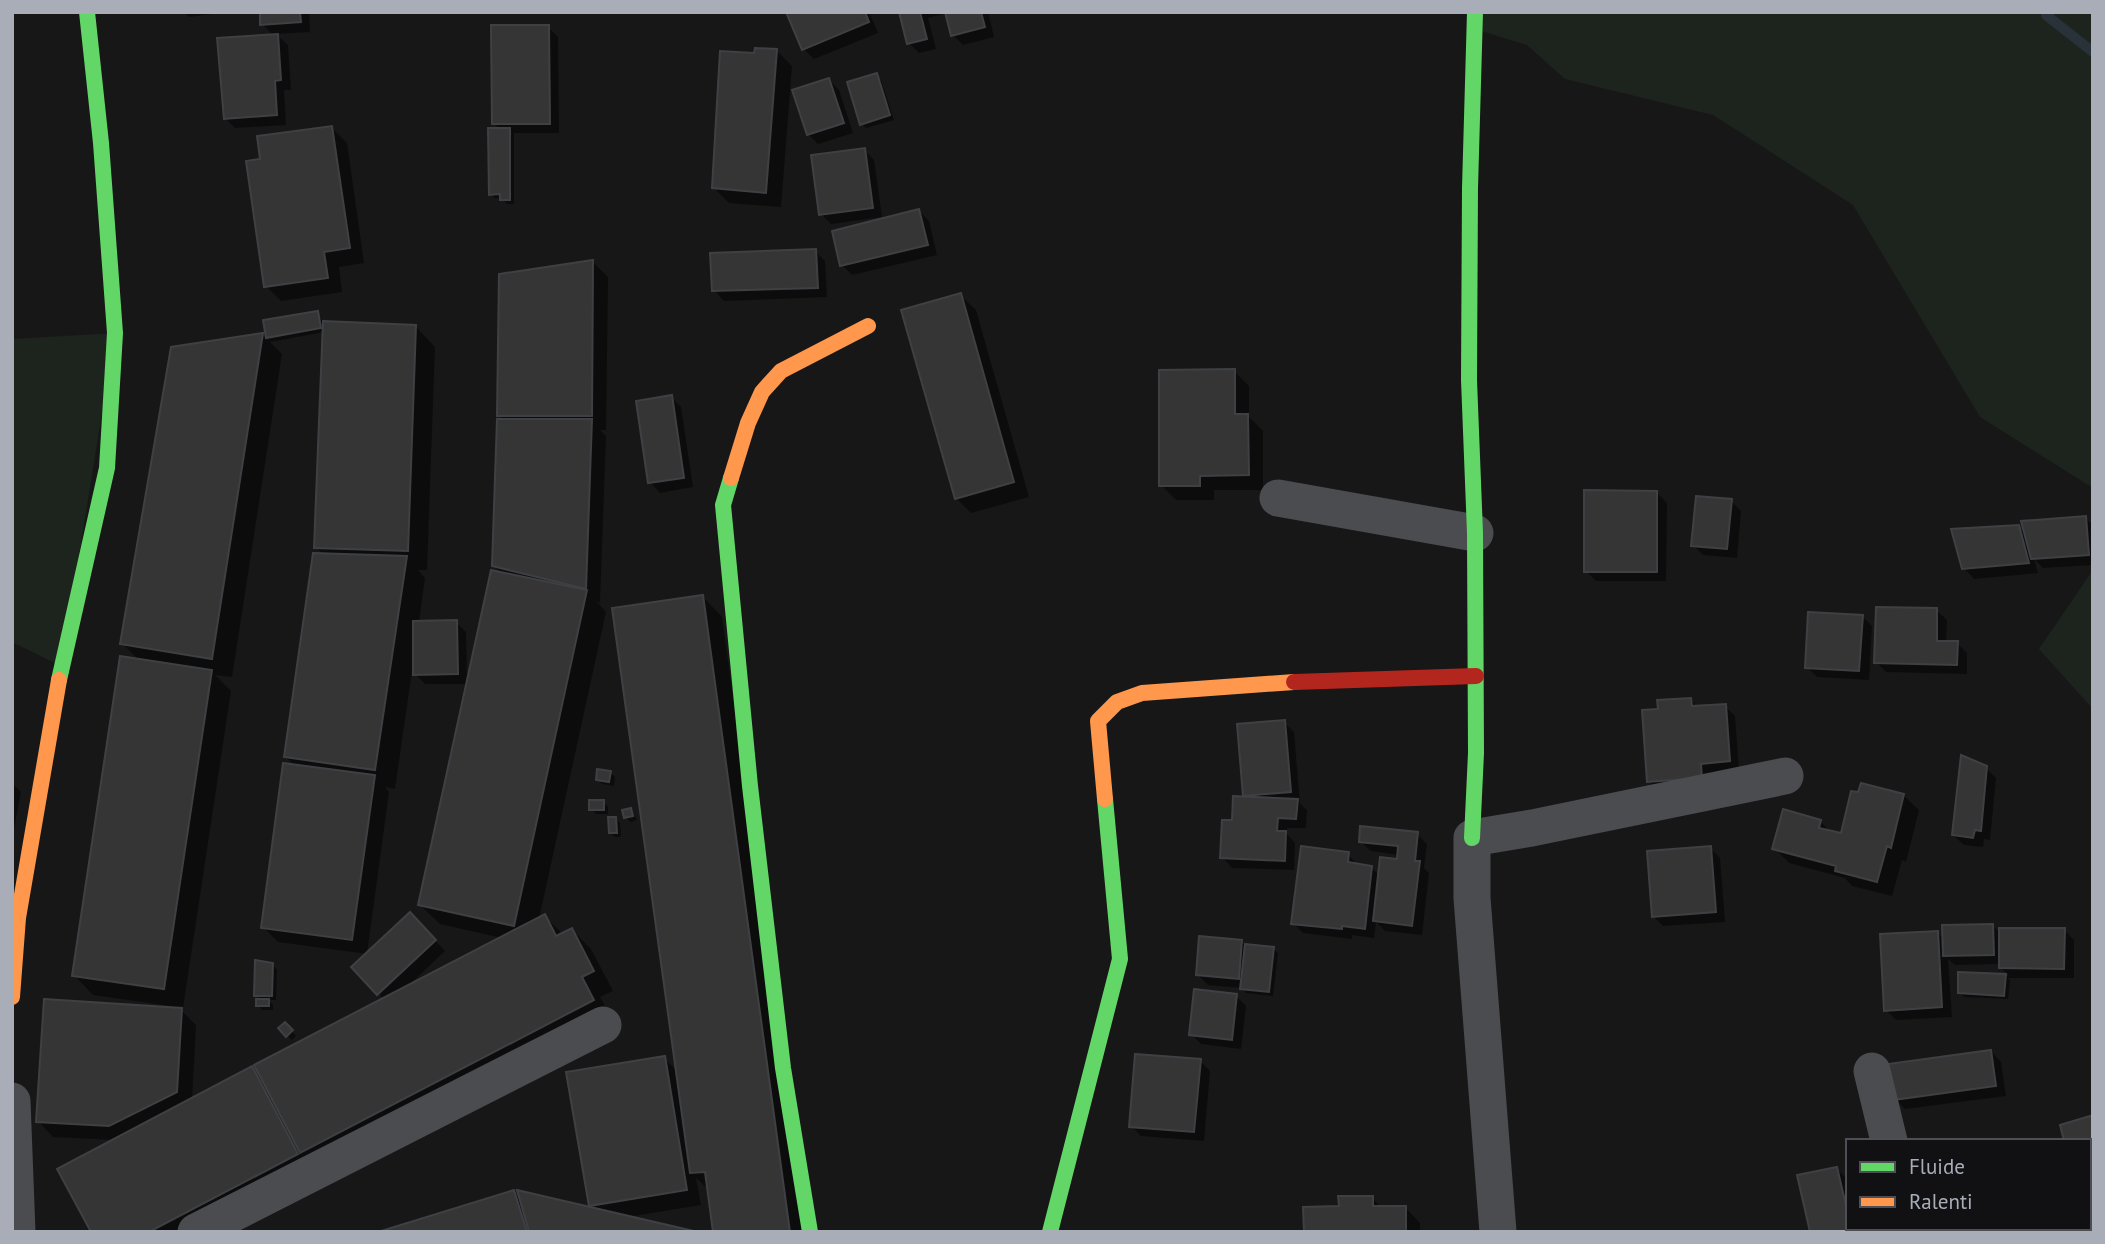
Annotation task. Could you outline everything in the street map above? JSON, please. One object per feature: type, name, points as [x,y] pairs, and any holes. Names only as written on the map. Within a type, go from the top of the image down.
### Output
[{"type":"street","points":[[13,989],[18,918],[61,666],[107,468],[115,333],[101,143],[87,12]]},
{"type":"street","points":[[1475,12],[1470,175],[1469,380],[1475,533],[1476,676],[1472,898],[1498,1232]]},
{"type":"street","points":[[810,1232],[783,1068],[750,786],[723,505],[748,423],[762,392],[781,370],[868,326]]},
{"type":"street","points":[[1278,498],[1475,533]]},
{"type":"street","points":[[1049,1232],[1120,959],[1098,721],[1108,707],[1124,698],[1142,693],[1294,682],[1476,676]]},
{"type":"street","points":[[1472,838],[1785,776]]},
{"type":"street","points":[[196,1232],[603,1025]]},
{"type":"street","points":[[1872,1071],[1889,1139]]},
{"type":"street","points":[[12,1101],[18,1232]]},
{"type":"shaded area","points":[[1480,12],[2093,12],[2093,488],[1980,417],[1853,205],[1713,115],[1565,79],[1527,45],[1478,30]]},
{"type":"shaded area","points":[[115,333],[61,666],[12,642],[12,339]]},
{"type":"shaded area","points":[[2093,570],[2093,709],[2039,649]]},
{"type":"building","points":[[260,12],[300,12],[301,22],[260,25]]},
{"type":"building","points":[[786,12],[865,12],[869,22],[802,50]]},
{"type":"building","points":[[899,12],[920,12],[927,39],[907,44]]},
{"type":"building","points":[[945,12],[981,12],[985,27],[951,36]]},
{"type":"building","points":[[491,25],[549,25],[550,124],[492,124]]},
{"type":"building","points":[[278,34],[281,80],[275,81],[277,115],[224,119],[217,38]]},
{"type":"building","points":[[755,48],[777,49],[766,193],[712,188],[720,51],[754,53]]},
{"type":"building","points":[[877,73],[890,115],[860,125],[847,82]]},
{"type":"building","points":[[829,78],[844,123],[807,135],[792,90]]},
{"type":"building","points":[[332,126],[350,248],[324,252],[328,278],[264,287],[246,161],[260,159],[257,136]]},
{"type":"building","points":[[488,128],[510,128],[510,200],[500,200],[500,194],[489,195]]},
{"type":"building","points":[[865,148],[873,208],[819,215],[811,155]]},
{"type":"building","points":[[919,209],[928,245],[840,266],[832,231]]},
{"type":"building","points":[[816,249],[818,288],[712,291],[710,253]]},
{"type":"building","points":[[593,260],[592,416],[497,416],[499,274]]},
{"type":"building","points":[[961,293],[1014,482],[955,499],[901,310]]},
{"type":"building","points":[[318,311],[321,328],[266,338],[263,320]]},
{"type":"building","points":[[323,321],[416,325],[408,551],[314,548]]},
{"type":"building","points":[[263,333],[212,659],[120,644],[171,347]]},
{"type":"building","points":[[1235,369],[1235,414],[1248,414],[1249,475],[1200,476],[1200,486],[1159,486],[1159,370]]},
{"type":"building","points":[[672,395],[684,478],[648,483],[636,401]]},
{"type":"building","points":[[497,419],[592,419],[586,589],[492,566]]},
{"type":"building","points":[[1584,490],[1657,491],[1657,572],[1584,572]]},
{"type":"building","points":[[1696,496],[1732,499],[1727,549],[1691,546]]},
{"type":"building","points":[[2086,516],[2089,555],[2031,559],[2021,521]]},
{"type":"building","points":[[2019,525],[2029,563],[1962,569],[1951,529]]},
{"type":"building","points":[[313,553],[407,556],[375,770],[284,757]]},
{"type":"building","points":[[491,570],[587,590],[514,926],[418,905]]},
{"type":"building","points":[[703,595],[790,1232],[713,1232],[705,1172],[690,1173],[612,608]]},
{"type":"building","points":[[1876,607],[1937,608],[1937,641],[1958,641],[1957,665],[1874,663]]},
{"type":"building","points":[[1808,612],[1863,615],[1859,671],[1805,668]]},
{"type":"building","points":[[457,620],[458,674],[413,675],[413,621]]},
{"type":"building","points":[[120,656],[212,670],[164,989],[72,976]]},
{"type":"building","points":[[1691,698],[1692,706],[1726,704],[1730,761],[1701,764],[1702,778],[1647,782],[1642,710],[1658,709],[1657,700]]},
{"type":"building","points":[[1285,720],[1291,792],[1243,796],[1237,724]]},
{"type":"building","points":[[1961,755],[1987,766],[1981,831],[1975,830],[1973,838],[1952,835]]},
{"type":"building","points":[[283,763],[375,775],[352,940],[261,928]]},
{"type":"building","points":[[597,769],[611,771],[609,782],[596,780]]},
{"type":"building","points":[[1861,783],[1904,794],[1891,848],[1887,846],[1877,882],[1835,871],[1836,866],[1772,849],[1783,809],[1821,820],[1819,828],[1841,833],[1851,791],[1858,792]]},
{"type":"building","points":[[1233,796],[1298,799],[1296,819],[1278,818],[1277,831],[1286,831],[1285,861],[1220,858],[1222,820],[1232,820]]},
{"type":"building","points":[[589,800],[604,800],[604,810],[589,810]]},
{"type":"building","points":[[631,808],[633,816],[624,818],[622,810]]},
{"type":"building","points":[[608,817],[616,817],[617,833],[609,833]]},
{"type":"building","points":[[1360,826],[1418,832],[1415,861],[1420,861],[1412,926],[1373,921],[1380,857],[1397,859],[1398,846],[1359,842]]},
{"type":"building","points":[[1301,846],[1349,852],[1348,862],[1372,866],[1365,929],[1291,924]]},
{"type":"building","points":[[1711,846],[1716,912],[1652,917],[1647,851]]},
{"type":"building","points":[[410,912],[436,940],[377,995],[351,967]]},
{"type":"building","points":[[545,914],[556,936],[572,928],[594,971],[582,977],[594,1000],[300,1153],[254,1065]]},
{"type":"building","points":[[1993,924],[1994,955],[1943,956],[1942,925]]},
{"type":"building","points":[[1999,928],[2065,928],[2064,969],[1999,968]]},
{"type":"building","points":[[1938,931],[1942,1007],[1884,1011],[1880,934]]},
{"type":"building","points":[[1199,936],[1242,940],[1239,979],[1196,975]]},
{"type":"building","points":[[1245,944],[1274,947],[1269,992],[1240,989]]},
{"type":"building","points":[[255,960],[273,963],[272,996],[254,996]]},
{"type":"building","points":[[1958,972],[2006,974],[2004,996],[1958,993]]},
{"type":"building","points":[[1194,989],[1237,994],[1232,1040],[1189,1035]]},
{"type":"building","points":[[44,999],[182,1008],[177,1092],[109,1126],[36,1122]]},
{"type":"building","points":[[256,999],[269,999],[269,1006],[256,1006]]},
{"type":"building","points":[[285,1022],[293,1030],[286,1037],[278,1028]]},
{"type":"building","points":[[1991,1050],[1996,1086],[1893,1100],[1888,1064]]},
{"type":"building","points":[[1135,1054],[1201,1059],[1194,1132],[1129,1127]]},
{"type":"building","points":[[665,1056],[687,1190],[589,1206],[566,1072]]},
{"type":"building","points":[[252,1066],[298,1154],[149,1232],[91,1232],[57,1169]]},
{"type":"building","points":[[2093,1115],[2093,1140],[2064,1139],[2060,1125]]},
{"type":"building","points":[[1837,1167],[1846,1205],[1846,1230],[1852,1232],[1810,1232],[1797,1175]]},
{"type":"building","points":[[514,1190],[527,1232],[378,1232]]},
{"type":"building","points":[[517,1190],[698,1232],[529,1232]]},
{"type":"building","points":[[1338,1196],[1373,1196],[1373,1206],[1406,1206],[1406,1232],[1304,1232],[1303,1207],[1339,1206]]},
{"type":"building","points":[[1956,1230],[1982,1230],[1972,1232]]},
{"type":"waterway","points":[[2046,15],[2093,52]]},
{"type":"traffic: fast","points":[[59,680],[107,468],[115,333],[101,143],[87,12]]},
{"type":"traffic: fast","points":[[1472,838],[1476,753],[1475,533],[1469,380],[1470,188],[1475,12]]},
{"type":"traffic: fast","points":[[731,478],[723,505],[750,786],[783,1068],[810,1232]]},
{"type":"traffic: fast","points":[[1050,1232],[1120,959],[1105,799]]},
{"type":"traffic: slow","points":[[731,478],[748,423],[762,392],[781,371],[868,326]]},
{"type":"traffic: slow","points":[[12,997],[18,918],[59,680]]},
{"type":"traffic: slow","points":[[1105,799],[1098,721],[1117,702],[1142,693],[1294,682]]},
{"type":"traffic: jam","points":[[1294,682],[1476,676]]}]
